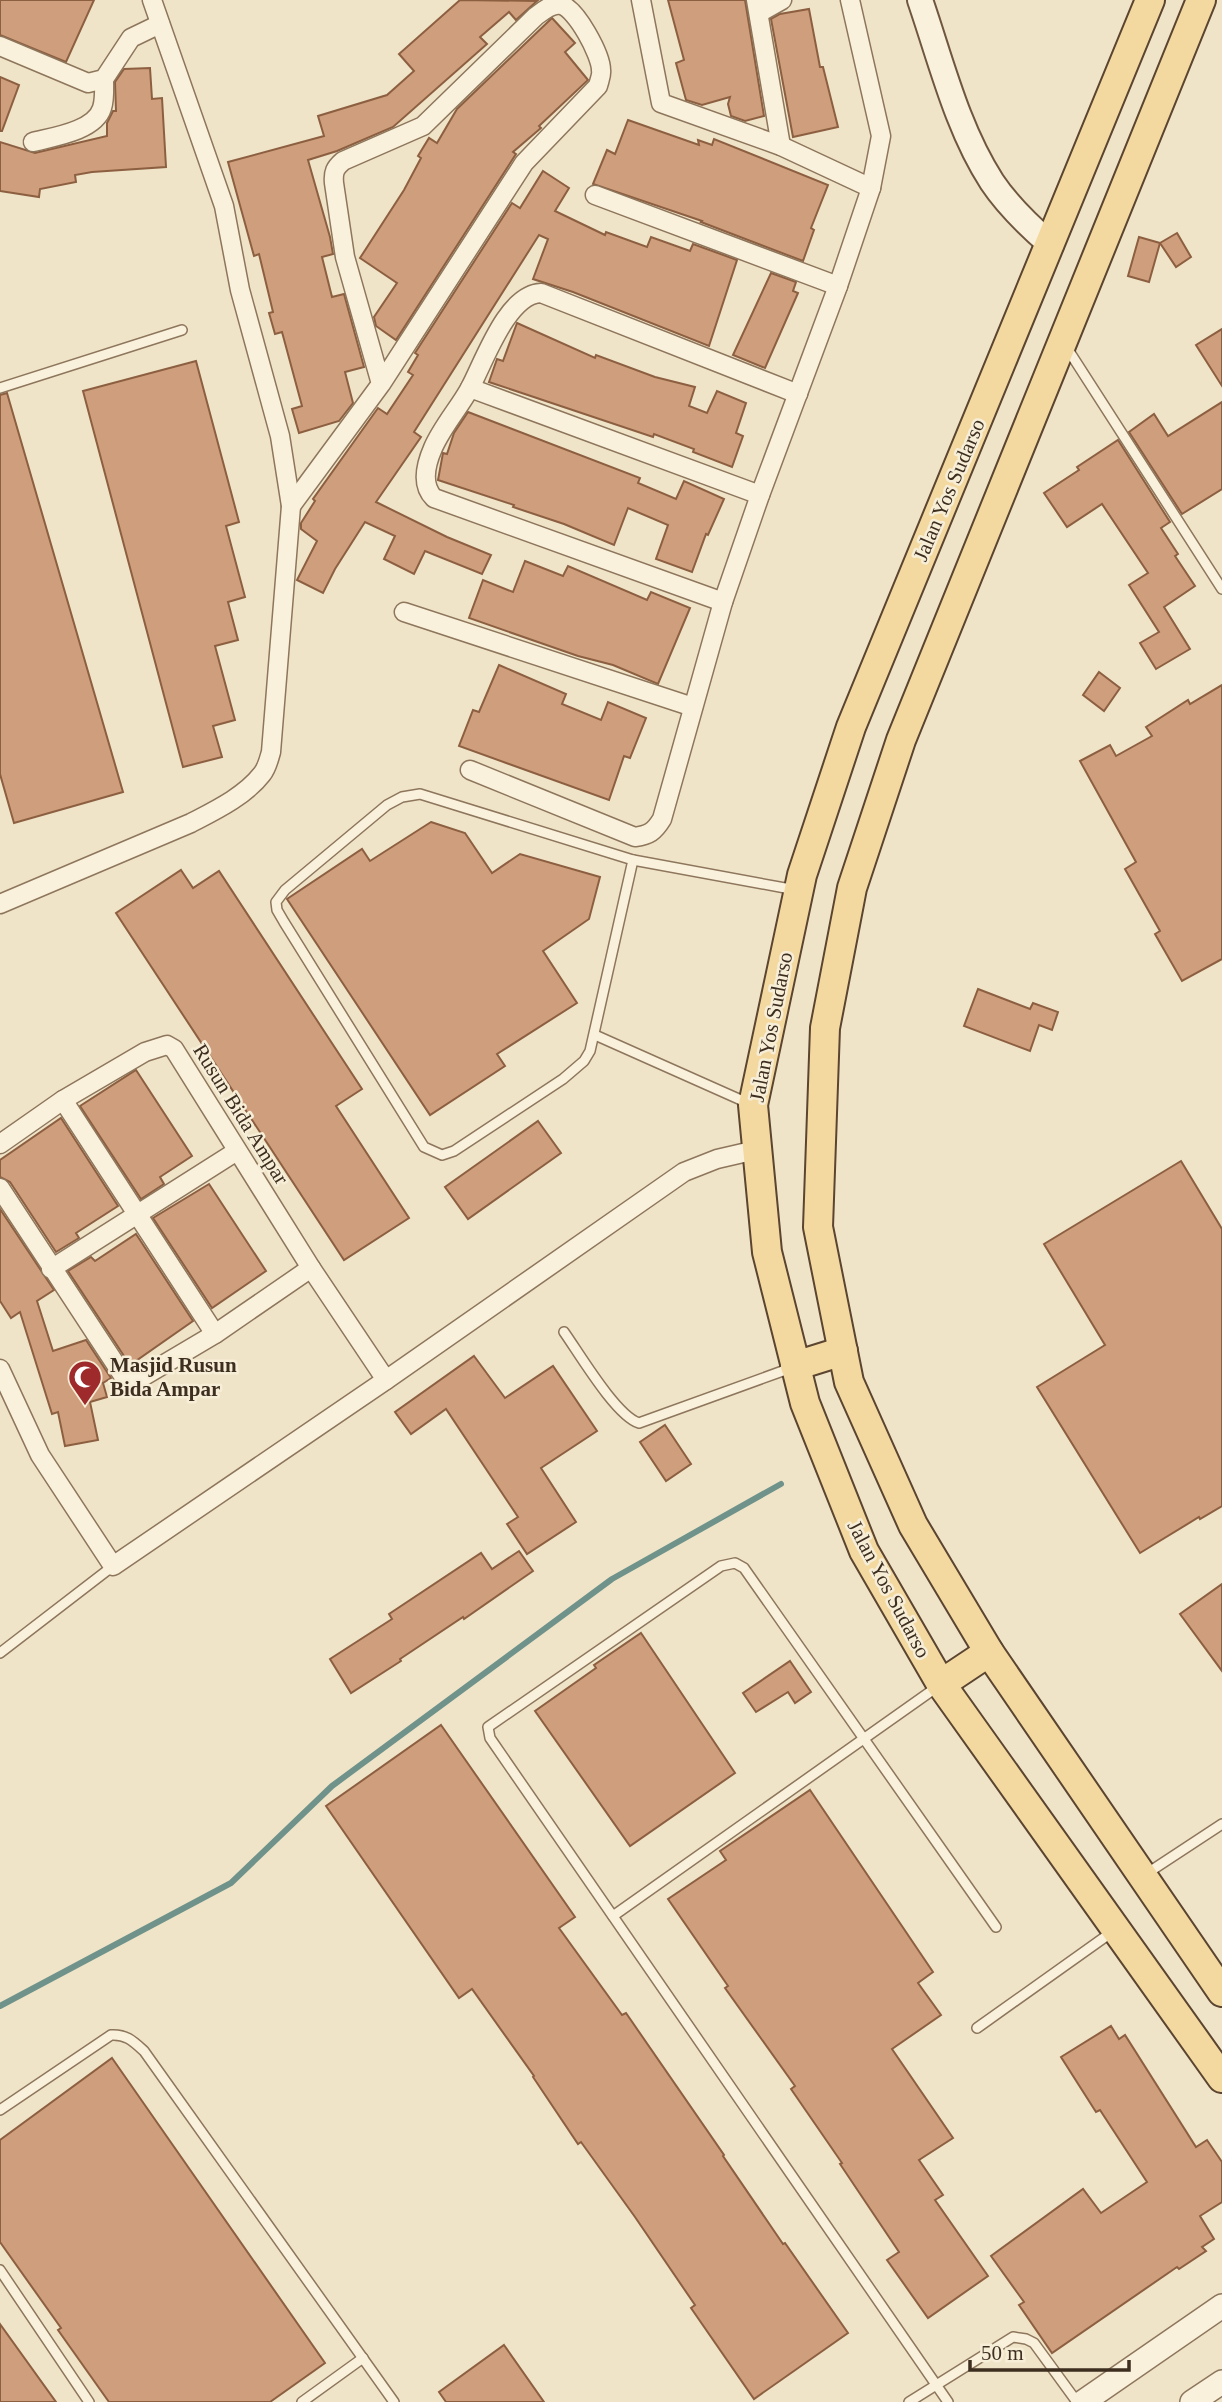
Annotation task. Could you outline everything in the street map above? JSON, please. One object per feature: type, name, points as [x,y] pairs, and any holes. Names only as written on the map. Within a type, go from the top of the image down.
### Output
[{"type":"main road","points":[[920,0],[962,123],[979,160],[1016,213],[1051,245]]},
{"type":"main road","name":"Jalan Yos Sudarso","points":[[1150,0],[851,727],[799,891],[753,1105],[766,1252],[805,1403],[864,1551],[941,1684],[1222,2078]]},
{"type":"main road","points":[[1201,0],[901,740],[852,888],[825,1028],[818,1227],[849,1382],[913,1525],[989,1652],[1222,1992]]},
{"type":"main road","points":[[795,1366],[843,1351]]},
{"type":"main road","points":[[941,1684],[989,1652]]},
{"type":"street","points":[[0,904],[218,809],[264,772],[271,752],[292,506],[280,436],[240,290],[224,205],[152,0]]},
{"type":"street","points":[[641,0],[661,103],[781,146],[871,188]]},
{"type":"street","points":[[781,146],[757,6],[782,0]]},
{"type":"street","points":[[470,770],[635,836],[646,836],[654,831],[662,819],[723,602],[871,188],[881,136],[850,0]]},
{"type":"street","points":[[292,506],[382,384],[524,163],[597,86],[602,72],[600,60],[591,41],[564,5],[549,7],[536,16],[423,126],[343,161],[333,173],[345,257],[382,384]]},
{"type":"street","points":[[33,142],[72,132],[97,118],[103,106],[104,79],[131,38],[160,24]]},
{"type":"street","points":[[0,46],[88,83],[104,79]]},
{"type":"street","points":[[595,195],[838,286]]},
{"type":"street","points":[[723,602],[434,498],[425,483],[433,447],[470,388],[491,344],[527,295],[541,293],[798,394]]},
{"type":"street","points":[[470,388],[760,495]]},
{"type":"street","points":[[404,612],[693,706]]},
{"type":"street","name":"Rusun Bida Ampar","points":[[0,1144],[63,1100],[145,1052],[167,1045],[174,1049],[311,1268],[386,1380]]},
{"type":"street","points":[[63,1100],[215,1334]]},
{"type":"street","points":[[0,1369],[40,1455],[113,1566],[684,1172],[717,1159],[756,1150]]},
{"type":"street","points":[[51,1269],[237,1151]]},
{"type":"street","points":[[0,1188],[124,1377],[130,1380],[143,1377],[215,1334],[311,1268]]},
{"type":"street","points":[[1083,2402],[1222,2306]]},
{"type":"street","points":[[1192,2402],[1222,2382]]},
{"type":"lane","points":[[0,388],[182,330]]},
{"type":"lane","points":[[1062,341],[1222,589]]},
{"type":"lane","points":[[633,860],[595,1035],[584,1061],[563,1079],[454,1152],[442,1155],[424,1147],[277,911],[276,902],[285,890],[387,805],[412,794],[420,794],[633,860],[799,891]]},
{"type":"lane","points":[[595,1035],[753,1105]]},
{"type":"lane","points":[[564,1332],[617,1407],[632,1421],[639,1423],[795,1366]]},
{"type":"lane","points":[[948,2402],[490,1738],[488,1727],[721,1566],[735,1563],[744,1568],[996,1927]]},
{"type":"lane","points":[[0,1653],[113,1566]]},
{"type":"lane","points":[[613,1916],[941,1684]]},
{"type":"lane","points":[[1142,1877],[1222,1824]]},
{"type":"lane","points":[[977,2028],[1116,1929]]},
{"type":"lane","points":[[0,2110],[111,2035],[121,2034],[133,2040],[144,2051],[394,2402]]},
{"type":"lane","points":[[0,2270],[89,2402]]},
{"type":"lane","points":[[909,2402],[1013,2337],[1034,2343],[1077,2402]]},
{"type":"lane","points":[[302,2402],[363,2358]]},
{"type":"building","points":[[0,0],[94,0],[66,62],[0,35]]},
{"type":"building","points":[[460,0],[537,1],[516,20],[509,12],[480,37],[487,44],[393,127],[337,151],[308,160],[333,254],[322,257],[332,297],[344,294],[364,367],[345,372],[353,403],[339,421],[299,433],[292,409],[302,406],[282,332],[275,334],[269,313],[273,312],[259,254],[254,256],[228,162],[324,136],[318,116],[387,95],[414,71],[399,54]]},
{"type":"building","points":[[668,0],[745,0],[764,116],[745,121],[731,116],[728,104],[730,97],[702,105],[686,100],[676,63],[684,60]]},
{"type":"building","points":[[809,9],[820,67],[823,67],[838,127],[793,137],[771,19],[780,14]]},
{"type":"building","points":[[552,18],[575,43],[565,52],[588,80],[513,152],[516,154],[396,340],[376,326],[374,317],[397,283],[360,258],[404,190],[421,158],[418,156],[429,138],[437,143],[457,109]]},
{"type":"building","points":[[150,68],[152,99],[162,98],[166,167],[75,175],[76,182],[40,189],[39,197],[0,191],[0,142],[35,153],[107,136],[107,123],[113,111],[116,111],[115,82],[124,69]]},
{"type":"building","points":[[0,77],[19,85],[2,131],[0,131]]},
{"type":"building","points":[[628,120],[699,145],[698,140],[712,145],[714,139],[828,185],[811,228],[814,230],[803,261],[702,221],[593,184],[607,150],[615,154]]},
{"type":"building","points":[[543,171],[569,188],[555,211],[605,235],[606,232],[647,247],[651,237],[690,251],[693,244],[737,260],[709,346],[533,279],[548,239],[539,235],[414,432],[421,437],[376,502],[491,555],[482,574],[425,551],[414,574],[384,559],[395,536],[365,522],[323,593],[297,580],[317,541],[301,529],[301,523],[315,501],[313,499],[378,408],[387,414],[413,375],[408,372],[418,355],[415,353],[512,203],[520,208]]},
{"type":"building","points":[[1177,233],[1191,257],[1176,267],[1160,243]]},
{"type":"building","points":[[1139,237],[1160,243],[1149,282],[1128,276]]},
{"type":"building","points":[[771,273],[796,282],[793,291],[798,293],[765,368],[733,355]]},
{"type":"building","points":[[517,323],[595,358],[596,355],[655,377],[695,387],[689,406],[707,413],[717,391],[746,403],[736,433],[743,436],[732,467],[654,434],[653,437],[489,382],[497,359],[503,361]]},
{"type":"building","points":[[1222,329],[1222,386],[1196,345]]},
{"type":"building","points":[[196,361],[239,522],[226,526],[245,597],[228,602],[238,640],[215,646],[235,720],[213,726],[222,757],[183,767],[83,391]]},
{"type":"building","points":[[7,393],[123,792],[14,823],[0,774],[0,395]]},
{"type":"building","points":[[1222,402],[1222,489],[1182,514],[1129,432],[1154,414],[1168,436]]},
{"type":"building","points":[[468,412],[640,478],[638,483],[676,499],[684,481],[724,499],[708,535],[706,534],[692,572],[656,559],[668,525],[628,508],[614,545],[513,507],[514,505],[438,480],[443,453],[447,454],[454,433]]},
{"type":"building","points":[[1118,440],[1170,522],[1161,528],[1195,586],[1164,607],[1190,649],[1156,669],[1140,643],[1159,632],[1129,585],[1148,573],[1102,504],[1067,527],[1044,493]]},
{"type":"building","points":[[525,561],[563,576],[568,566],[647,600],[651,592],[690,608],[658,684],[613,665],[578,656],[469,618],[483,580],[513,592]]},
{"type":"building","points":[[499,665],[566,694],[562,704],[601,720],[608,702],[646,718],[630,758],[624,756],[609,800],[459,746],[473,710],[479,712]]},
{"type":"building","points":[[1099,672],[1120,688],[1104,711],[1083,695]]},
{"type":"building","points":[[1222,685],[1222,959],[1182,981],[1155,934],[1160,931],[1125,869],[1136,862],[1080,761],[1110,745],[1116,756],[1152,736],[1146,727],[1188,700],[1190,704]]},
{"type":"building","points":[[431,822],[465,833],[492,873],[520,854],[600,877],[589,919],[543,951],[577,1003],[497,1054],[505,1066],[430,1115],[287,899],[362,849],[370,861]]},
{"type":"building","points":[[181,870],[193,888],[219,871],[362,1089],[336,1106],[409,1218],[344,1260],[116,913]]},
{"type":"building","points":[[978,989],[1030,1009],[1033,1003],[1058,1012],[1052,1030],[1039,1025],[1030,1051],[964,1026]]},
{"type":"building","points":[[136,1070],[192,1156],[160,1177],[164,1184],[141,1199],[80,1106]]},
{"type":"building","points":[[61,1118],[118,1206],[76,1233],[79,1238],[56,1252],[10,1182],[0,1177],[0,1160]]},
{"type":"building","points":[[538,1121],[561,1153],[468,1219],[445,1187]]},
{"type":"building","points":[[1181,1161],[1222,1229],[1222,1506],[1140,1553],[1037,1387],[1105,1345],[1044,1244]]},
{"type":"building","points":[[209,1184],[266,1271],[212,1308],[153,1218]]},
{"type":"building","points":[[0,1209],[54,1290],[37,1301],[53,1351],[86,1340],[111,1378],[103,1383],[107,1397],[90,1402],[98,1440],[65,1446],[58,1412],[52,1414],[20,1312],[11,1318],[0,1301]]},
{"type":"building","points":[[136,1234],[193,1321],[130,1365],[68,1271],[91,1257],[95,1261]]},
{"type":"building","points":[[474,1356],[505,1398],[553,1366],[597,1431],[541,1468],[576,1522],[527,1554],[507,1524],[518,1517],[446,1409],[411,1434],[395,1412]]},
{"type":"building","points":[[665,1425],[691,1464],[666,1481],[640,1442]]},
{"type":"building","points":[[519,1551],[533,1571],[351,1693],[330,1659],[392,1619],[389,1614],[481,1553],[492,1569]]},
{"type":"building","points":[[1222,1584],[1222,1671],[1180,1614]]},
{"type":"building","points":[[641,1633],[735,1773],[630,1846],[535,1711]]},
{"type":"building","points":[[790,1661],[811,1692],[795,1703],[788,1692],[756,1712],[743,1693]]},
{"type":"building","points":[[441,1725],[575,1917],[559,1928],[622,2015],[626,2013],[783,2244],[785,2243],[848,2333],[754,2399],[691,2308],[695,2305],[635,2217],[581,2142],[578,2144],[472,1989],[459,1998],[326,1806]]},
{"type":"building","points":[[810,1790],[933,1972],[918,1983],[941,2015],[892,2049],[953,2138],[919,2160],[943,2195],[935,2200],[988,2276],[928,2318],[887,2260],[899,2252],[791,2089],[795,2086],[725,1988],[728,1986],[668,1899],[726,1860],[720,1851]]},
{"type":"building","points":[[1111,2026],[1119,2039],[1125,2035],[1196,2147],[1207,2140],[1222,2162],[1222,2202],[1200,2216],[1214,2239],[1202,2247],[1206,2251],[1179,2269],[1177,2267],[1052,2353],[1019,2305],[1024,2302],[991,2256],[1083,2189],[1101,2213],[1147,2182],[1100,2110],[1096,2112],[1061,2057]]},
{"type":"building","points":[[112,2058],[325,2363],[270,2402],[109,2402],[0,2242],[0,2140]]},
{"type":"building","points":[[0,2324],[56,2402],[0,2402]]},
{"type":"building","points":[[504,2345],[544,2402],[446,2402],[439,2392]]},
{"type":"waterway","points":[[0,2006],[231,1883],[332,1786],[612,1579],[781,1484]]},
{"type":"place","name":"Masjid Rusun Bida Ampar","points":[[85,1407]]}]
